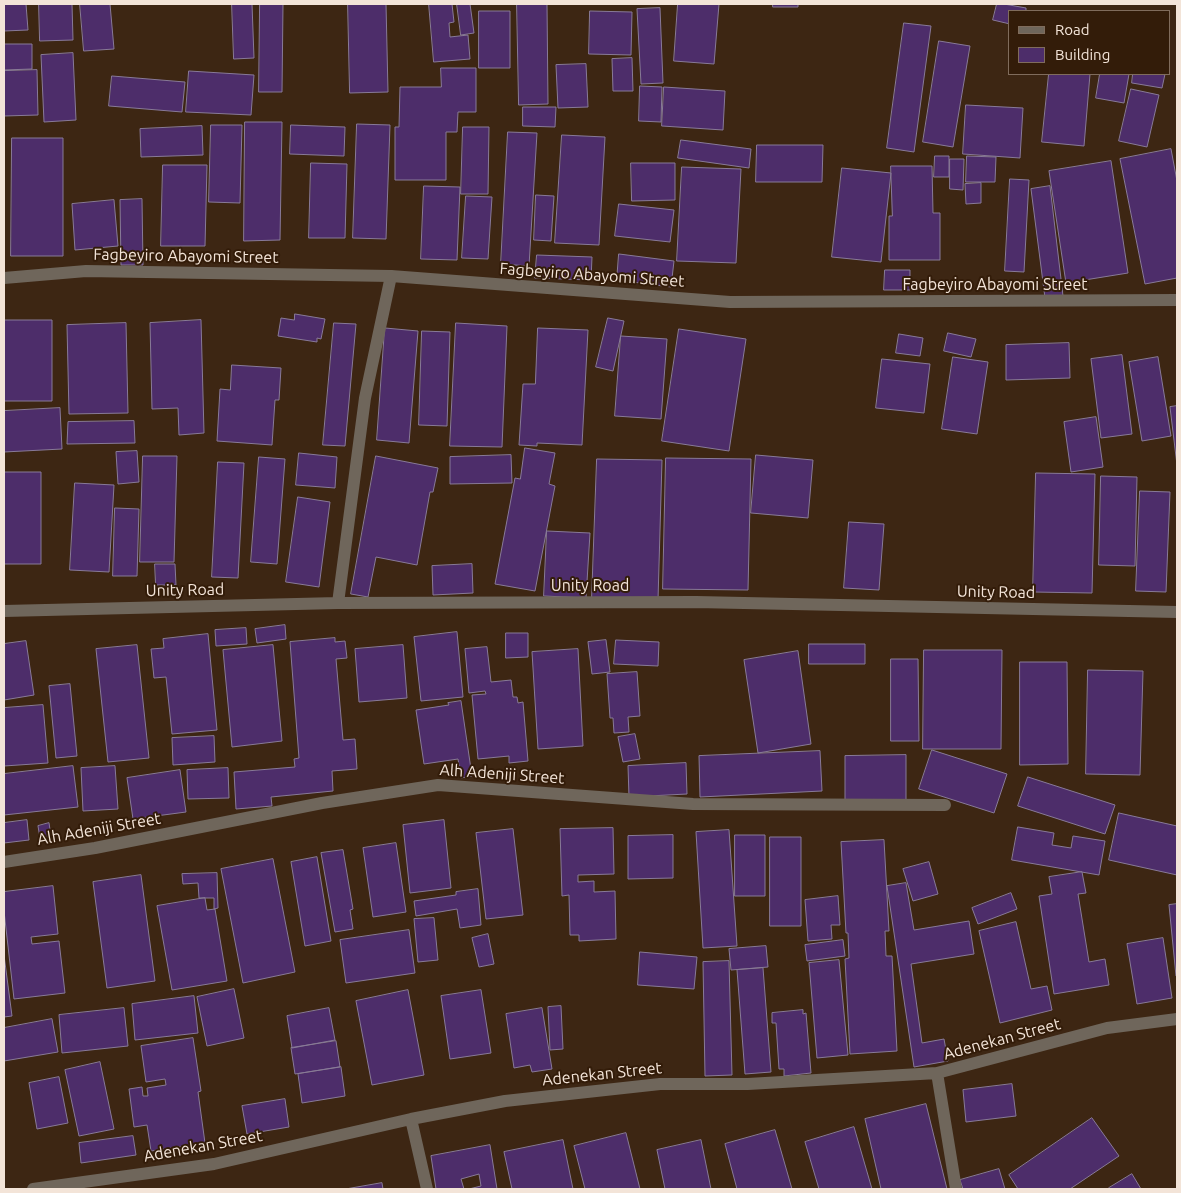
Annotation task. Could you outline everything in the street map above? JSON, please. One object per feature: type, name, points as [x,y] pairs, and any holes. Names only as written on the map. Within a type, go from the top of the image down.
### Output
[{"type":"street","name":"Fagbeyiro Abayomi Street","points":[[4,278],[86,271],[391,276],[730,302],[1177,300]]},
{"type":"street","points":[[338,603],[364,398],[391,276]]},
{"type":"street","name":"Unity Road","points":[[4,611],[338,603],[696,602],[1177,612]]},
{"type":"street","name":"Alh Adeniji Street","points":[[4,862],[95,848],[322,802],[438,785],[693,804],[945,805]]},
{"type":"street","name":"Adenekan Street","points":[[33,1189],[214,1164],[411,1119],[505,1101],[660,1084],[748,1084],[937,1073],[1106,1028],[1177,1019]]},
{"type":"street","points":[[937,1073],[956,1189]]},
{"type":"street","points":[[411,1119],[427,1189]]},
{"type":"building","points":[[4,4],[26,4],[28,30],[4,31]]},
{"type":"building","points":[[39,4],[72,4],[73,40],[40,41]]},
{"type":"building","points":[[80,4],[110,4],[114,49],[84,51]]},
{"type":"building","points":[[232,4],[252,4],[254,58],[234,59]]},
{"type":"building","points":[[260,4],[283,4],[282,92],[259,92]]},
{"type":"building","points":[[348,4],[386,4],[388,92],[350,93]]},
{"type":"building","points":[[429,4],[452,4],[454,22],[449,23],[450,37],[468,35],[470,59],[434,62]]},
{"type":"building","points":[[457,4],[470,4],[474,33],[461,35]]},
{"type":"building","points":[[517,4],[547,4],[548,104],[519,105]]},
{"type":"building","points":[[678,4],[719,4],[714,64],[674,61]]},
{"type":"building","points":[[773,4],[798,4],[798,7],[773,7]]},
{"type":"building","points":[[997,4],[1026,8],[1026,10],[1008,10],[1008,24],[993,20]]},
{"type":"building","points":[[660,8],[663,83],[641,84],[637,9]]},
{"type":"building","points":[[479,11],[510,11],[510,68],[479,68]]},
{"type":"building","points":[[590,11],[632,12],[631,55],[589,54]]},
{"type":"building","points":[[904,23],[931,26],[914,152],[887,148]]},
{"type":"building","points":[[939,41],[970,46],[953,147],[923,142]]},
{"type":"building","points":[[4,44],[32,44],[32,69],[4,70]]},
{"type":"building","points":[[73,53],[76,120],[44,122],[41,55]]},
{"type":"building","points":[[632,58],[633,91],[613,91],[612,59]]},
{"type":"building","points":[[586,64],[588,107],[558,108],[556,65]]},
{"type":"building","points":[[441,68],[476,68],[476,112],[458,112],[457,132],[446,132],[446,180],[395,180],[395,127],[399,127],[400,87],[441,87]]},
{"type":"building","points":[[37,70],[38,115],[4,116],[4,71]]},
{"type":"building","points":[[189,71],[254,75],[251,115],[186,112]]},
{"type":"building","points":[[1049,75],[1090,75],[1084,146],[1042,142]]},
{"type":"building","points":[[1100,75],[1129,75],[1124,103],[1096,98]]},
{"type":"building","points":[[1133,75],[1165,75],[1162,88],[1132,83]]},
{"type":"building","points":[[112,76],[185,82],[182,112],[109,106]]},
{"type":"building","points":[[640,86],[662,87],[661,122],[639,121]]},
{"type":"building","points":[[664,87],[725,91],[723,130],[662,126]]},
{"type":"building","points":[[1131,89],[1159,95],[1147,147],[1119,141]]},
{"type":"building","points":[[966,105],[1023,108],[1020,158],[963,154]]},
{"type":"building","points":[[523,107],[556,107],[555,127],[523,126]]},
{"type":"building","points":[[245,122],[282,122],[280,240],[244,241]]},
{"type":"building","points":[[357,124],[390,125],[386,239],[353,238]]},
{"type":"building","points":[[211,125],[242,125],[240,203],[209,202]]},
{"type":"building","points":[[291,125],[345,127],[344,156],[290,154]]},
{"type":"building","points":[[202,126],[203,155],[141,157],[140,129]]},
{"type":"building","points":[[463,127],[489,127],[488,194],[461,194]]},
{"type":"building","points":[[508,132],[537,133],[529,266],[501,264]]},
{"type":"building","points":[[562,135],[605,137],[599,245],[555,243]]},
{"type":"building","points":[[12,138],[63,138],[63,256],[11,256]]},
{"type":"building","points":[[681,140],[751,149],[749,168],[678,158]]},
{"type":"building","points":[[757,145],[823,145],[822,182],[756,182]]},
{"type":"building","points":[[1171,149],[1177,181],[1177,278],[1145,284],[1120,159]]},
{"type":"building","points":[[935,156],[949,156],[949,177],[934,177]]},
{"type":"building","points":[[967,156],[996,157],[995,182],[966,182]]},
{"type":"building","points":[[950,159],[964,159],[963,190],[950,189]]},
{"type":"building","points":[[1111,161],[1128,273],[1066,283],[1049,171]]},
{"type":"building","points":[[311,163],[347,164],[345,238],[309,238]]},
{"type":"building","points":[[631,163],[675,163],[675,200],[632,201]]},
{"type":"building","points":[[163,165],[207,165],[205,246],[161,246]]},
{"type":"building","points":[[891,166],[932,166],[933,213],[940,213],[940,260],[889,260],[889,216],[892,216]]},
{"type":"building","points":[[682,167],[741,169],[736,263],[677,261]]},
{"type":"building","points":[[842,168],[891,173],[881,262],[832,257]]},
{"type":"building","points":[[1010,179],[1029,180],[1024,272],[1005,271]]},
{"type":"building","points":[[981,183],[981,203],[966,204],[965,184]]},
{"type":"building","points":[[424,186],[460,187],[457,260],[421,259]]},
{"type":"building","points":[[1050,186],[1063,296],[1045,298],[1031,189]]},
{"type":"building","points":[[536,195],[554,196],[551,241],[534,240]]},
{"type":"building","points":[[466,196],[492,197],[488,259],[462,258]]},
{"type":"building","points":[[142,199],[143,265],[121,265],[120,200]]},
{"type":"building","points":[[114,200],[118,246],[75,250],[72,204]]},
{"type":"building","points":[[619,204],[674,210],[670,242],[615,236]]},
{"type":"building","points":[[619,254],[674,261],[671,287],[617,280]]},
{"type":"building","points":[[537,255],[592,257],[591,280],[535,278]]},
{"type":"building","points":[[885,270],[910,270],[910,290],[884,290]]},
{"type":"building","points":[[295,314],[325,319],[321,339],[317,338],[317,342],[278,336],[281,318],[294,320]]},
{"type":"building","points":[[608,318],[624,321],[613,371],[596,367]]},
{"type":"building","points":[[4,320],[52,320],[52,401],[4,401]]},
{"type":"building","points":[[201,320],[204,433],[179,435],[178,408],[152,409],[150,323]]},
{"type":"building","points":[[126,323],[128,413],[69,414],[67,325]]},
{"type":"building","points":[[334,323],[356,324],[345,446],[323,445]]},
{"type":"building","points":[[456,323],[507,326],[502,447],[450,446]]},
{"type":"building","points":[[385,328],[418,331],[409,443],[377,440]]},
{"type":"building","points":[[538,328],[588,330],[582,445],[537,443],[537,446],[519,445],[523,384],[535,384]]},
{"type":"building","points":[[679,329],[746,339],[729,451],[662,441]]},
{"type":"building","points":[[422,331],[450,332],[447,426],[419,425]]},
{"type":"building","points":[[948,333],[976,339],[971,357],[944,351]]},
{"type":"building","points":[[899,334],[923,338],[920,356],[896,353]]},
{"type":"building","points":[[621,336],[667,339],[661,419],[615,416]]},
{"type":"building","points":[[1069,343],[1070,378],[1006,380],[1006,345]]},
{"type":"building","points":[[1122,355],[1132,434],[1101,438],[1091,359]]},
{"type":"building","points":[[953,357],[988,362],[977,434],[942,429]]},
{"type":"building","points":[[1158,357],[1171,436],[1142,441],[1129,362]]},
{"type":"building","points":[[882,359],[930,364],[924,413],[876,408]]},
{"type":"building","points":[[232,365],[281,368],[279,400],[275,400],[272,445],[217,441],[220,389],[230,390]]},
{"type":"building","points":[[1177,406],[1177,465],[1170,407]]},
{"type":"building","points":[[60,408],[62,449],[4,452],[4,411]]},
{"type":"building","points":[[1096,417],[1103,467],[1071,472],[1064,422]]},
{"type":"building","points":[[134,421],[135,443],[67,444],[68,422]]},
{"type":"building","points":[[525,448],[555,453],[549,484],[555,486],[535,591],[495,584],[515,478],[520,479]]},
{"type":"building","points":[[137,451],[139,482],[118,484],[116,452]]},
{"type":"building","points":[[299,453],[337,457],[335,488],[296,485]]},
{"type":"building","points":[[511,455],[512,483],[450,484],[450,457]]},
{"type":"building","points":[[756,455],[813,460],[808,518],[751,513]]},
{"type":"building","points":[[143,456],[177,456],[174,562],[140,562]]},
{"type":"building","points":[[376,456],[438,468],[433,492],[430,492],[417,565],[376,557],[368,597],[351,594]]},
{"type":"building","points":[[259,457],[285,459],[277,564],[251,562]]},
{"type":"building","points":[[666,458],[751,459],[748,590],[663,589]]},
{"type":"building","points":[[597,459],[662,460],[658,600],[592,598]]},
{"type":"building","points":[[218,462],[244,463],[238,578],[212,577]]},
{"type":"building","points":[[4,472],[41,472],[41,564],[4,564]]},
{"type":"building","points":[[1036,473],[1095,474],[1092,593],[1033,592]]},
{"type":"building","points":[[1101,476],[1137,477],[1135,566],[1099,565]]},
{"type":"building","points":[[75,483],[114,485],[109,572],[70,570]]},
{"type":"building","points":[[1140,491],[1170,492],[1166,592],[1136,591]]},
{"type":"building","points":[[298,497],[330,502],[319,587],[286,582]]},
{"type":"building","points":[[115,508],[139,509],[137,576],[113,576]]},
{"type":"building","points":[[849,522],[884,524],[879,590],[844,588]]},
{"type":"building","points":[[547,531],[590,533],[586,598],[544,596]]},
{"type":"building","points":[[155,564],[175,564],[176,585],[156,585]]},
{"type":"building","points":[[472,564],[473,593],[433,595],[432,566]]},
{"type":"building","points":[[285,625],[286,639],[257,643],[255,629]]},
{"type":"building","points":[[246,628],[247,644],[216,646],[215,630]]},
{"type":"building","points":[[457,632],[463,697],[421,701],[414,637]]},
{"type":"building","points":[[506,633],[528,633],[528,657],[506,658]]},
{"type":"building","points":[[208,634],[217,730],[172,734],[166,677],[154,678],[151,649],[164,648],[163,639]]},
{"type":"building","points":[[335,638],[335,642],[345,641],[347,658],[336,659],[343,740],[355,739],[357,769],[332,771],[333,791],[271,797],[272,806],[236,809],[234,772],[295,767],[294,759],[299,758],[290,642]]},
{"type":"building","points":[[606,640],[610,672],[592,674],[588,642]]},
{"type":"building","points":[[616,640],[659,642],[658,666],[614,664]]},
{"type":"building","points":[[26,641],[34,695],[4,700],[4,644]]},
{"type":"building","points":[[809,644],[865,644],[865,664],[809,664]]},
{"type":"building","points":[[137,645],[149,758],[108,762],[96,649]]},
{"type":"building","points":[[273,645],[282,741],[232,747],[223,650]]},
{"type":"building","points":[[403,645],[407,698],[359,702],[355,649]]},
{"type":"building","points":[[487,647],[491,682],[511,680],[513,697],[517,697],[518,703],[523,702],[528,761],[509,763],[509,756],[478,759],[472,695],[486,694],[485,691],[469,693],[465,649]]},
{"type":"building","points":[[578,649],[583,746],[538,749],[532,652]]},
{"type":"building","points":[[924,650],[1002,650],[1001,749],[923,749]]},
{"type":"building","points":[[798,651],[811,744],[758,753],[744,660]]},
{"type":"building","points":[[891,659],[918,659],[919,741],[891,741]]},
{"type":"building","points":[[1020,662],[1067,662],[1068,764],[1020,765]]},
{"type":"building","points":[[1088,670],[1143,671],[1140,775],[1086,774]]},
{"type":"building","points":[[637,672],[640,716],[628,717],[629,732],[614,733],[613,718],[610,718],[607,674]]},
{"type":"building","points":[[70,684],[77,756],[56,758],[49,686]]},
{"type":"building","points":[[461,701],[472,776],[461,778],[458,759],[424,764],[416,710],[449,705],[448,703]]},
{"type":"building","points":[[43,705],[48,763],[4,766],[4,708]]},
{"type":"building","points":[[635,734],[640,759],[623,762],[618,737]]},
{"type":"building","points":[[214,736],[215,762],[173,765],[172,738]]},
{"type":"building","points":[[932,750],[1007,774],[994,813],[919,789]]},
{"type":"building","points":[[820,751],[822,791],[700,797],[699,756]]},
{"type":"building","points":[[906,755],[906,800],[845,800],[845,756]]},
{"type":"building","points":[[686,763],[687,794],[629,797],[628,766]]},
{"type":"building","points":[[73,766],[78,807],[4,815],[4,774]]},
{"type":"building","points":[[115,766],[118,809],[83,811],[81,768]]},
{"type":"building","points":[[228,768],[229,798],[188,799],[187,770]]},
{"type":"building","points":[[180,770],[186,812],[133,819],[127,778]]},
{"type":"building","points":[[1028,777],[1115,805],[1105,834],[1018,806]]},
{"type":"building","points":[[1119,813],[1177,826],[1177,875],[1109,860]]},
{"type":"building","points":[[27,820],[29,840],[4,843],[4,823]]},
{"type":"building","points":[[444,820],[451,888],[410,893],[403,825]]},
{"type":"building","points":[[49,823],[51,836],[40,838],[38,826]]},
{"type":"building","points":[[1018,827],[1054,833],[1052,845],[1071,848],[1073,836],[1105,841],[1099,875],[1012,860]]},
{"type":"building","points":[[613,828],[614,874],[578,875],[578,882],[594,881],[594,892],[615,891],[616,939],[579,941],[579,935],[570,935],[569,895],[562,896],[560,829]]},
{"type":"building","points":[[513,829],[523,915],[486,919],[476,833]]},
{"type":"building","points":[[729,830],[737,946],[703,948],[696,832]]},
{"type":"building","points":[[673,835],[673,878],[628,879],[628,836]]},
{"type":"building","points":[[735,835],[765,835],[765,896],[735,896]]},
{"type":"building","points":[[770,837],[801,837],[801,926],[770,926]]},
{"type":"building","points":[[884,840],[889,931],[885,931],[886,956],[892,956],[897,1051],[850,1054],[845,959],[849,958],[848,933],[846,933],[841,842]]},
{"type":"building","points":[[396,843],[406,912],[373,917],[363,848]]},
{"type":"building","points":[[343,850],[353,909],[350,910],[353,929],[335,932],[321,853]]},
{"type":"building","points":[[317,857],[331,941],[305,946],[291,862]]},
{"type":"building","points":[[273,859],[295,972],[243,983],[221,869]]},
{"type":"building","points":[[929,862],[938,894],[913,901],[903,869]]},
{"type":"building","points":[[1082,872],[1086,893],[1078,894],[1089,962],[1105,959],[1109,985],[1054,994],[1039,896],[1052,894],[1049,877]]},
{"type":"building","points":[[217,873],[218,908],[214,909],[214,898],[199,898],[198,883],[183,884],[182,874]]},
{"type":"building","points":[[141,875],[155,981],[107,988],[93,882]]},
{"type":"building","points":[[906,883],[914,930],[969,921],[974,954],[911,964],[922,1043],[944,1039],[948,1061],[914,1067],[887,886]]},
{"type":"building","points":[[53,886],[58,934],[31,937],[32,944],[59,941],[65,993],[14,999],[4,911],[4,892]]},
{"type":"building","points":[[478,889],[481,925],[460,928],[457,909],[416,916],[414,901],[456,895],[456,892]]},
{"type":"building","points":[[1011,893],[1017,909],[978,924],[972,908]]},
{"type":"building","points":[[838,896],[840,925],[831,925],[832,939],[808,941],[805,900]]},
{"type":"building","points":[[205,898],[207,910],[215,909],[227,981],[172,990],[157,906]]},
{"type":"building","points":[[1177,904],[1177,976],[1176,976],[1169,905]]},
{"type":"building","points":[[434,918],[438,960],[418,962],[414,919]]},
{"type":"building","points":[[1016,922],[1031,989],[1047,986],[1052,1010],[1000,1023],[979,931]]},
{"type":"building","points":[[409,930],[415,973],[346,983],[340,940]]},
{"type":"building","points":[[488,934],[494,964],[479,967],[472,938]]},
{"type":"building","points":[[1163,938],[1172,998],[1137,1004],[1127,944]]},
{"type":"building","points":[[843,940],[845,956],[807,961],[805,945]]},
{"type":"building","points":[[766,946],[768,967],[731,970],[729,949]]},
{"type":"building","points":[[640,952],[697,957],[694,989],[638,985]]},
{"type":"building","points":[[4,955],[12,1016],[4,1017]]},
{"type":"building","points":[[839,960],[848,1055],[817,1058],[809,963]]},
{"type":"building","points":[[729,961],[732,1075],[705,1076],[703,962]]},
{"type":"building","points":[[763,968],[771,1072],[745,1074],[737,970]]},
{"type":"building","points":[[234,989],[244,1038],[207,1046],[197,997]]},
{"type":"building","points":[[408,990],[424,1075],[372,1085],[356,1001]]},
{"type":"building","points":[[481,990],[491,1053],[450,1059],[441,996]]},
{"type":"building","points":[[194,996],[198,1033],[135,1040],[132,1004]]},
{"type":"building","points":[[561,1006],[563,1049],[550,1050],[548,1007]]},
{"type":"building","points":[[124,1008],[128,1046],[62,1053],[59,1015]]},
{"type":"building","points":[[329,1008],[335,1040],[292,1048],[287,1016]]},
{"type":"building","points":[[542,1008],[552,1069],[532,1072],[530,1065],[514,1068],[506,1014]]},
{"type":"building","points":[[803,1010],[803,1014],[806,1013],[811,1073],[784,1076],[784,1069],[779,1069],[776,1023],[772,1023],[772,1013]]},
{"type":"building","points":[[52,1019],[58,1052],[4,1061],[4,1028]]},
{"type":"building","points":[[193,1038],[201,1091],[198,1092],[205,1143],[151,1151],[147,1125],[134,1127],[129,1089],[142,1087],[143,1096],[148,1096],[147,1088],[166,1085],[165,1079],[146,1082],[141,1046]]},
{"type":"building","points":[[336,1041],[340,1067],[295,1074],[291,1048]]},
{"type":"building","points":[[100,1062],[114,1129],[79,1136],[65,1070]]},
{"type":"building","points":[[341,1067],[345,1096],[302,1103],[298,1074]]},
{"type":"building","points":[[59,1077],[68,1123],[37,1129],[29,1083]]},
{"type":"building","points":[[1012,1084],[1016,1116],[966,1122],[963,1090]]},
{"type":"building","points":[[285,1099],[289,1127],[247,1134],[242,1106]]},
{"type":"building","points":[[926,1104],[947,1189],[881,1189],[865,1119]]},
{"type":"building","points":[[1092,1118],[1119,1156],[1070,1189],[1018,1189],[1009,1175]]},
{"type":"building","points":[[854,1127],[872,1189],[819,1189],[805,1142]]},
{"type":"building","points":[[775,1130],[792,1189],[737,1189],[725,1144]]},
{"type":"building","points":[[626,1133],[640,1189],[585,1189],[574,1146]]},
{"type":"building","points":[[133,1136],[136,1155],[81,1163],[79,1143]]},
{"type":"building","points":[[563,1140],[573,1189],[512,1189],[504,1152]]},
{"type":"building","points":[[701,1140],[711,1189],[665,1189],[657,1150]]},
{"type":"building","points":[[490,1145],[497,1189],[469,1189],[481,1186],[479,1174],[461,1179],[464,1189],[436,1189],[431,1156]]},
{"type":"building","points":[[999,1169],[1005,1189],[963,1189],[960,1180]]},
{"type":"building","points":[[1132,1174],[1141,1189],[1109,1188]]},
{"type":"building","points":[[382,1183],[383,1189],[346,1189]]}]
